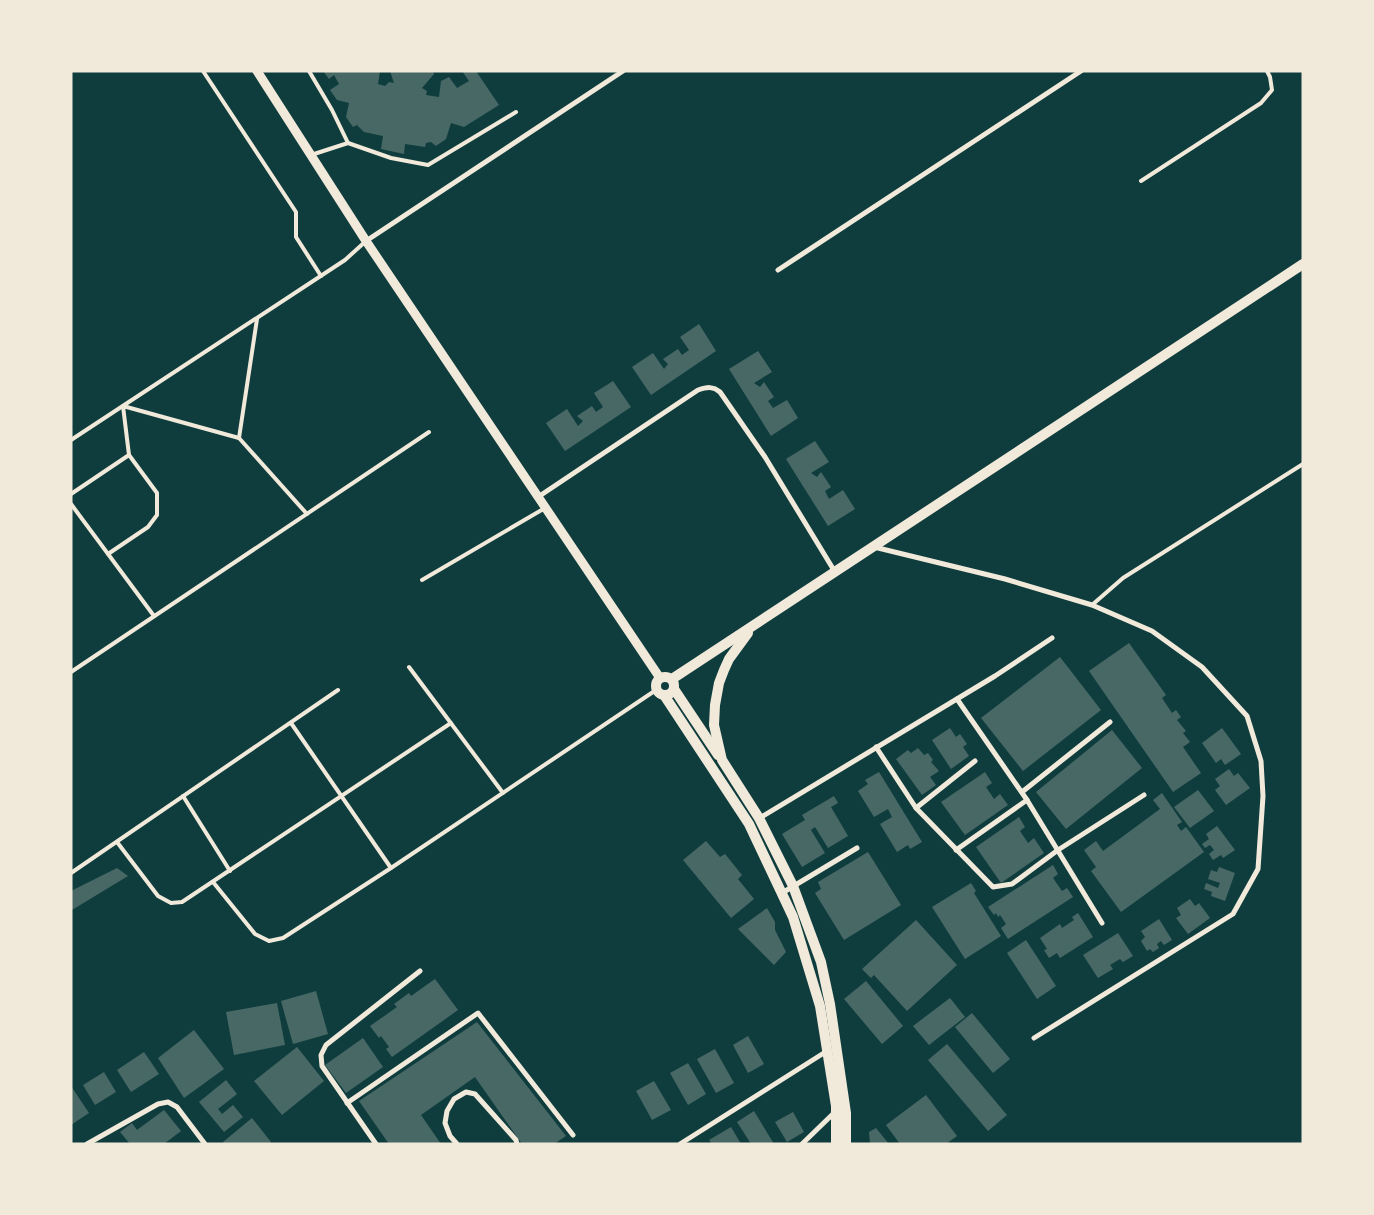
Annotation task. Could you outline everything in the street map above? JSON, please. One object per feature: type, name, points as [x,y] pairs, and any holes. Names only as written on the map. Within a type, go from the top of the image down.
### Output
[{"type":"main road","points":[[660,693],[670,694],[673,684],[753,626],[1303,264]]},
{"type":"main road","points":[[722,760],[714,725],[719,683],[730,658],[753,626]]},
{"type":"main road","points":[[836,1144],[836,1111],[820,1006],[793,917],[749,824],[660,693],[656,683],[660,678],[666,676],[673,684],[722,760],[759,818],[793,886],[821,962],[830,1004],[846,1113],[846,1144]]},
{"type":"street","points":[[257,71],[366,241],[660,678]]},
{"type":"street","points":[[366,241],[623,71]]},
{"type":"street","points":[[778,270],[1081,71]]},
{"type":"street","points":[[538,497],[698,390],[715,388],[720,392],[766,457],[835,572]]},
{"type":"street","points":[[874,547],[1005,579],[1092,605],[1152,631],[1202,667],[1247,716],[1261,761],[1263,796],[1258,869],[1233,914],[1034,1038]]},
{"type":"street","points":[[749,824],[995,676],[1052,638]]},
{"type":"street","points":[[957,699],[1022,792],[1102,923]]},
{"type":"street","points":[[1022,792],[1110,722]]},
{"type":"street","points":[[876,747],[916,808],[993,887],[1012,884],[1058,850],[1144,795]]},
{"type":"street","points":[[916,808],[975,761]]},
{"type":"street","points":[[956,850],[1027,800]]},
{"type":"street","points":[[782,894],[856,848]]},
{"type":"street","points":[[376,1144],[322,1066],[320,1060],[326,1046],[420,971]]},
{"type":"street","points":[[347,1102],[478,1013],[573,1135]]},
{"type":"street","points":[[680,1144],[827,1051]]},
{"type":"street","points":[[457,1144],[450,1136],[445,1123],[446,1117],[454,1099],[466,1092],[475,1094],[516,1140],[517,1144]]},
{"type":"street","points":[[87,1144],[158,1104],[168,1102],[177,1107],[205,1144]]},
{"type":"street","points":[[802,1144],[836,1111]]},
{"type":"lane","points":[[203,71],[296,212],[296,237],[321,276]]},
{"type":"lane","points":[[309,71],[348,142]]},
{"type":"lane","points":[[1141,181],[1261,103],[1272,90],[1270,76],[1267,71]]},
{"type":"lane","points":[[311,155],[348,142],[392,158],[428,165],[516,112]]},
{"type":"lane","points":[[71,440],[345,260],[366,241]]},
{"type":"lane","points":[[239,438],[257,318]]},
{"type":"lane","points":[[123,406],[239,438],[307,514]]},
{"type":"lane","points":[[108,554],[148,527],[157,515],[156,493],[129,455],[123,406]]},
{"type":"lane","points":[[71,672],[429,432]]},
{"type":"lane","points":[[71,494],[129,455]]},
{"type":"lane","points":[[1092,605],[1123,578],[1303,464]]},
{"type":"lane","points":[[71,504],[154,616]]},
{"type":"lane","points":[[422,580],[546,508]]},
{"type":"lane","points":[[409,667],[503,793]]},
{"type":"lane","points":[[71,873],[338,690]]},
{"type":"lane","points":[[213,882],[255,934],[269,941],[283,938],[503,793],[660,693]]},
{"type":"lane","points":[[291,723],[391,868]]},
{"type":"lane","points":[[117,842],[158,896],[176,904],[182,902],[451,723]]},
{"type":"lane","points":[[183,796],[230,871]]},
{"type":"building","points":[[323,71],[380,71],[378,84],[385,86],[389,82],[394,83],[390,71],[433,71],[434,74],[422,88],[427,91],[426,95],[439,97],[441,81],[449,77],[457,88],[469,81],[462,71],[476,71],[499,105],[464,127],[451,123],[446,139],[436,146],[431,142],[426,143],[425,147],[405,144],[404,154],[381,149],[383,136],[364,132],[357,125],[353,127],[346,117],[349,103],[337,100],[330,90],[339,84],[334,75],[329,79]]},
{"type":"building","points":[[699,324],[716,351],[651,395],[632,367],[653,353],[664,369],[668,364],[663,359],[678,349],[682,355],[689,350],[680,337]]},
{"type":"building","points":[[758,351],[772,372],[754,383],[760,387],[764,382],[774,397],[768,401],[773,408],[787,400],[798,418],[771,436],[729,369]]},
{"type":"building","points":[[613,381],[631,407],[565,451],[546,423],[567,409],[578,426],[583,421],[577,416],[592,406],[596,412],[603,407],[594,393]]},
{"type":"building","points":[[815,441],[829,462],[811,473],[817,477],[821,472],[831,487],[825,491],[829,499],[843,490],[855,509],[828,526],[786,459]]},
{"type":"building","points":[[1129,643],[1166,695],[1162,698],[1172,713],[1176,710],[1181,717],[1177,720],[1186,731],[1183,733],[1190,742],[1183,747],[1201,773],[1173,792],[1089,671]]},
{"type":"building","points":[[1060,657],[1101,710],[1023,771],[981,718]]},
{"type":"building","points":[[950,728],[956,737],[960,734],[967,744],[963,747],[969,756],[951,769],[932,740]]},
{"type":"building","points":[[1222,728],[1241,754],[1225,765],[1221,759],[1216,763],[1202,743]]},
{"type":"building","points":[[1112,730],[1142,768],[1066,829],[1036,792]]},
{"type":"building","points":[[918,748],[924,755],[928,753],[933,760],[931,762],[939,771],[930,777],[936,785],[922,795],[896,759],[908,750],[911,753]]},
{"type":"building","points":[[1229,769],[1234,776],[1238,773],[1250,788],[1226,805],[1215,790],[1220,786],[1215,779]]},
{"type":"building","points":[[879,772],[922,842],[910,849],[908,845],[897,852],[880,824],[892,817],[888,809],[874,817],[858,791],[868,784],[865,780]]},
{"type":"building","points":[[985,772],[992,783],[986,787],[994,799],[1000,794],[1008,805],[965,835],[941,802]]},
{"type":"building","points":[[1198,790],[1214,811],[1190,828],[1174,807]]},
{"type":"building","points":[[1162,793],[1182,822],[1177,825],[1181,831],[1186,827],[1204,852],[1121,912],[1091,871],[1096,867],[1084,850],[1096,841],[1103,851],[1160,809],[1153,800]]},
{"type":"building","points":[[834,796],[838,803],[831,807],[848,836],[828,848],[815,827],[811,830],[825,853],[802,867],[782,834],[805,820],[802,815]]},
{"type":"building","points":[[1019,817],[1025,827],[1020,831],[1028,843],[1034,838],[1044,853],[1001,883],[976,847]]},
{"type":"building","points":[[1217,826],[1235,850],[1223,858],[1221,855],[1213,860],[1209,854],[1214,850],[1210,845],[1205,848],[1202,844],[1209,839],[1206,834]]},
{"type":"building","points":[[706,841],[720,857],[725,854],[742,875],[738,879],[754,899],[731,918],[683,860]]},
{"type":"building","points":[[868,852],[901,905],[844,940],[815,893],[821,889],[818,882]]},
{"type":"building","points":[[1053,865],[1058,874],[1053,878],[1062,891],[1067,888],[1073,897],[1008,939],[1001,928],[1006,924],[1000,915],[998,917],[996,913],[994,915],[988,907]]},
{"type":"building","points":[[1219,867],[1235,873],[1225,901],[1211,896],[1212,892],[1204,889],[1206,883],[1218,888],[1220,883],[1208,879],[1211,870],[1217,872]]},
{"type":"building","points":[[117,868],[128,876],[72,910],[71,891]]},
{"type":"building","points":[[971,883],[976,891],[974,893],[1001,936],[965,959],[932,907]]},
{"type":"building","points":[[1190,899],[1195,906],[1199,903],[1210,918],[1188,934],[1176,918],[1181,915],[1177,908]]},
{"type":"building","points":[[767,908],[775,922],[775,930],[786,952],[774,965],[738,929]]},
{"type":"building","points":[[1078,913],[1093,937],[1060,958],[1057,953],[1049,958],[1044,950],[1047,949],[1040,938],[1060,924],[1062,928],[1074,920],[1072,917]]},
{"type":"building","points":[[1159,919],[1172,940],[1164,945],[1161,941],[1157,944],[1159,948],[1153,952],[1150,949],[1147,951],[1141,941],[1145,937],[1141,931]]},
{"type":"building","points":[[916,920],[957,965],[907,1011],[874,975],[871,978],[862,969]]},
{"type":"building","points":[[1118,933],[1133,956],[1123,962],[1120,959],[1110,965],[1113,969],[1098,978],[1083,955]]},
{"type":"building","points":[[1026,940],[1056,986],[1037,999],[1007,953]]},
{"type":"building","points":[[435,979],[458,1010],[392,1057],[386,1049],[389,1047],[370,1026],[397,1007],[394,1004],[409,993],[411,996]]},
{"type":"building","points":[[866,981],[903,1026],[882,1044],[844,999]]},
{"type":"building","points":[[316,991],[328,1034],[293,1044],[281,1001]]},
{"type":"building","points":[[950,998],[965,1017],[929,1045],[913,1026]]},
{"type":"building","points":[[277,1003],[285,1045],[234,1055],[226,1012]]},
{"type":"building","points":[[972,1013],[1010,1059],[993,1073],[955,1027]]},
{"type":"building","points":[[477,1022],[566,1136],[554,1144],[522,1144],[475,1077],[421,1115],[441,1144],[389,1144],[359,1101]]},
{"type":"building","points":[[194,1030],[224,1069],[184,1098],[158,1058]]},
{"type":"building","points":[[748,1036],[764,1064],[748,1073],[733,1045]]},
{"type":"building","points":[[363,1038],[383,1067],[346,1093],[325,1065]]},
{"type":"building","points":[[947,1044],[1007,1115],[988,1131],[928,1060]]},
{"type":"building","points":[[297,1047],[324,1081],[282,1115],[254,1081]]},
{"type":"building","points":[[715,1049],[734,1083],[716,1093],[697,1059]]},
{"type":"building","points":[[144,1052],[159,1074],[131,1092],[117,1070]]},
{"type":"building","points":[[688,1063],[706,1094],[688,1105],[670,1073]]},
{"type":"building","points":[[104,1072],[116,1092],[95,1105],[83,1085]]},
{"type":"building","points":[[226,1080],[237,1094],[218,1109],[222,1114],[233,1105],[243,1117],[224,1132],[199,1102]]},
{"type":"building","points":[[654,1081],[671,1110],[652,1120],[636,1091]]},
{"type":"building","points":[[71,1086],[89,1113],[71,1125]]},
{"type":"building","points":[[926,1095],[957,1136],[946,1144],[900,1144],[886,1125]]},
{"type":"building","points":[[164,1110],[181,1131],[164,1144],[130,1144],[120,1132],[132,1123],[137,1130]]},
{"type":"building","points":[[754,1111],[774,1144],[751,1144],[737,1122]]},
{"type":"building","points":[[793,1112],[804,1132],[787,1142],[775,1122]]},
{"type":"building","points":[[252,1118],[271,1142],[269,1144],[225,1144],[223,1142]]},
{"type":"building","points":[[731,1127],[741,1144],[712,1144],[709,1140]]},
{"type":"building","points":[[876,1128],[889,1144],[870,1144],[869,1132]]}]
